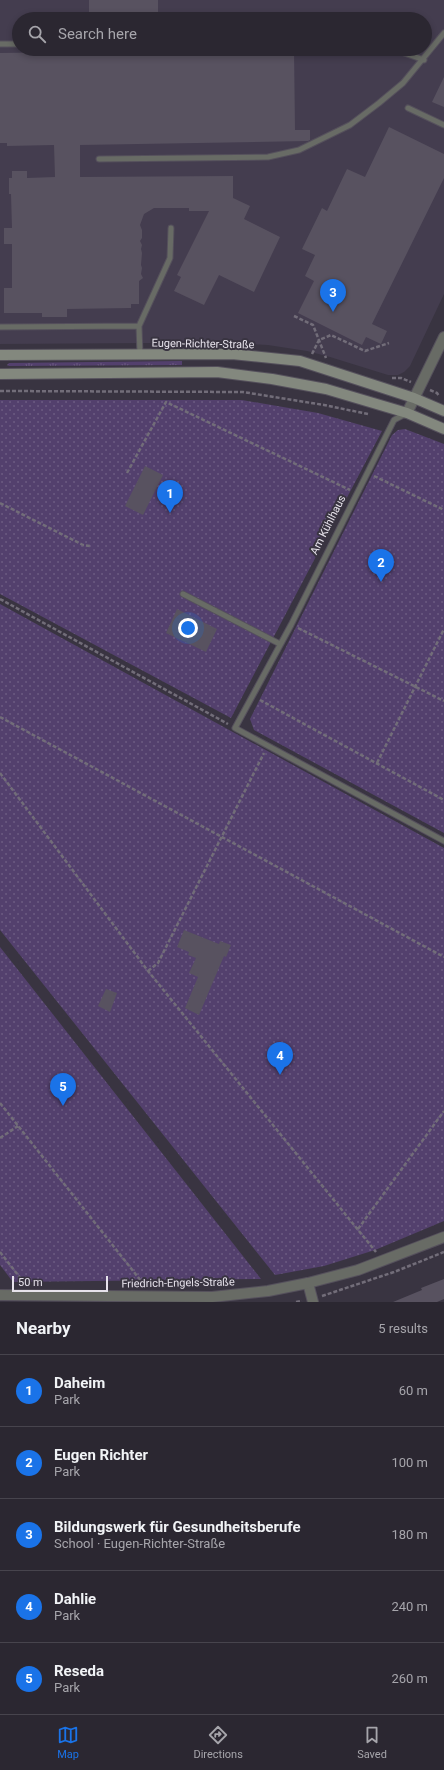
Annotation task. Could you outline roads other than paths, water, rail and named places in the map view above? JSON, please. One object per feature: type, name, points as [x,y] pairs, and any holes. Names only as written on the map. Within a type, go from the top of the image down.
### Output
[{"type":"main road","name":"Eugen-Richter-Straße","points":[[0,355],[232,354],[300,361],[414,398],[444,411]]},
{"type":"main road","points":[[0,374],[218,372],[272,379],[326,389],[407,413],[444,429]]},
{"type":"street","name":"Am Kühlhaus","points":[[407,413],[444,336]]},
{"type":"street","name":"Friedrich-Engels-Straße","points":[[0,1295],[19,1299],[33,1296],[212,1297],[268,1291],[308,1283],[358,1270],[444,1237]]},
{"type":"street","points":[[308,1283],[313,1300]]},
{"type":"lane","points":[[432,49],[444,33]]},
{"type":"lane","points":[[0,44],[12,44]]},
{"type":"lane","points":[[413,56],[424,60]]},
{"type":"lane","points":[[99,159],[268,157],[299,150],[350,125],[403,83],[427,56]]},
{"type":"lane","points":[[408,108],[444,125]]},
{"type":"lane","points":[[140,355],[139,326],[170,258],[171,228]]},
{"type":"lane","points":[[0,327],[139,326]]},
{"type":"lane","name":"Am Kühlhaus","points":[[407,413],[394,420],[291,624],[235,728],[444,842]]},
{"type":"lane","points":[[183,594],[280,644]]},
{"type":"place","name":"Bildungswerk für Gesundheitsberufe","points":[[333,312]]},
{"type":"place","name":"Daheim","points":[[170,513]]},
{"type":"place","name":"Eugen Richter","points":[[381,582]]},
{"type":"place","name":"Dahlie","points":[[280,1075]]},
{"type":"place","name":"Reseda","points":[[63,1106]]}]
